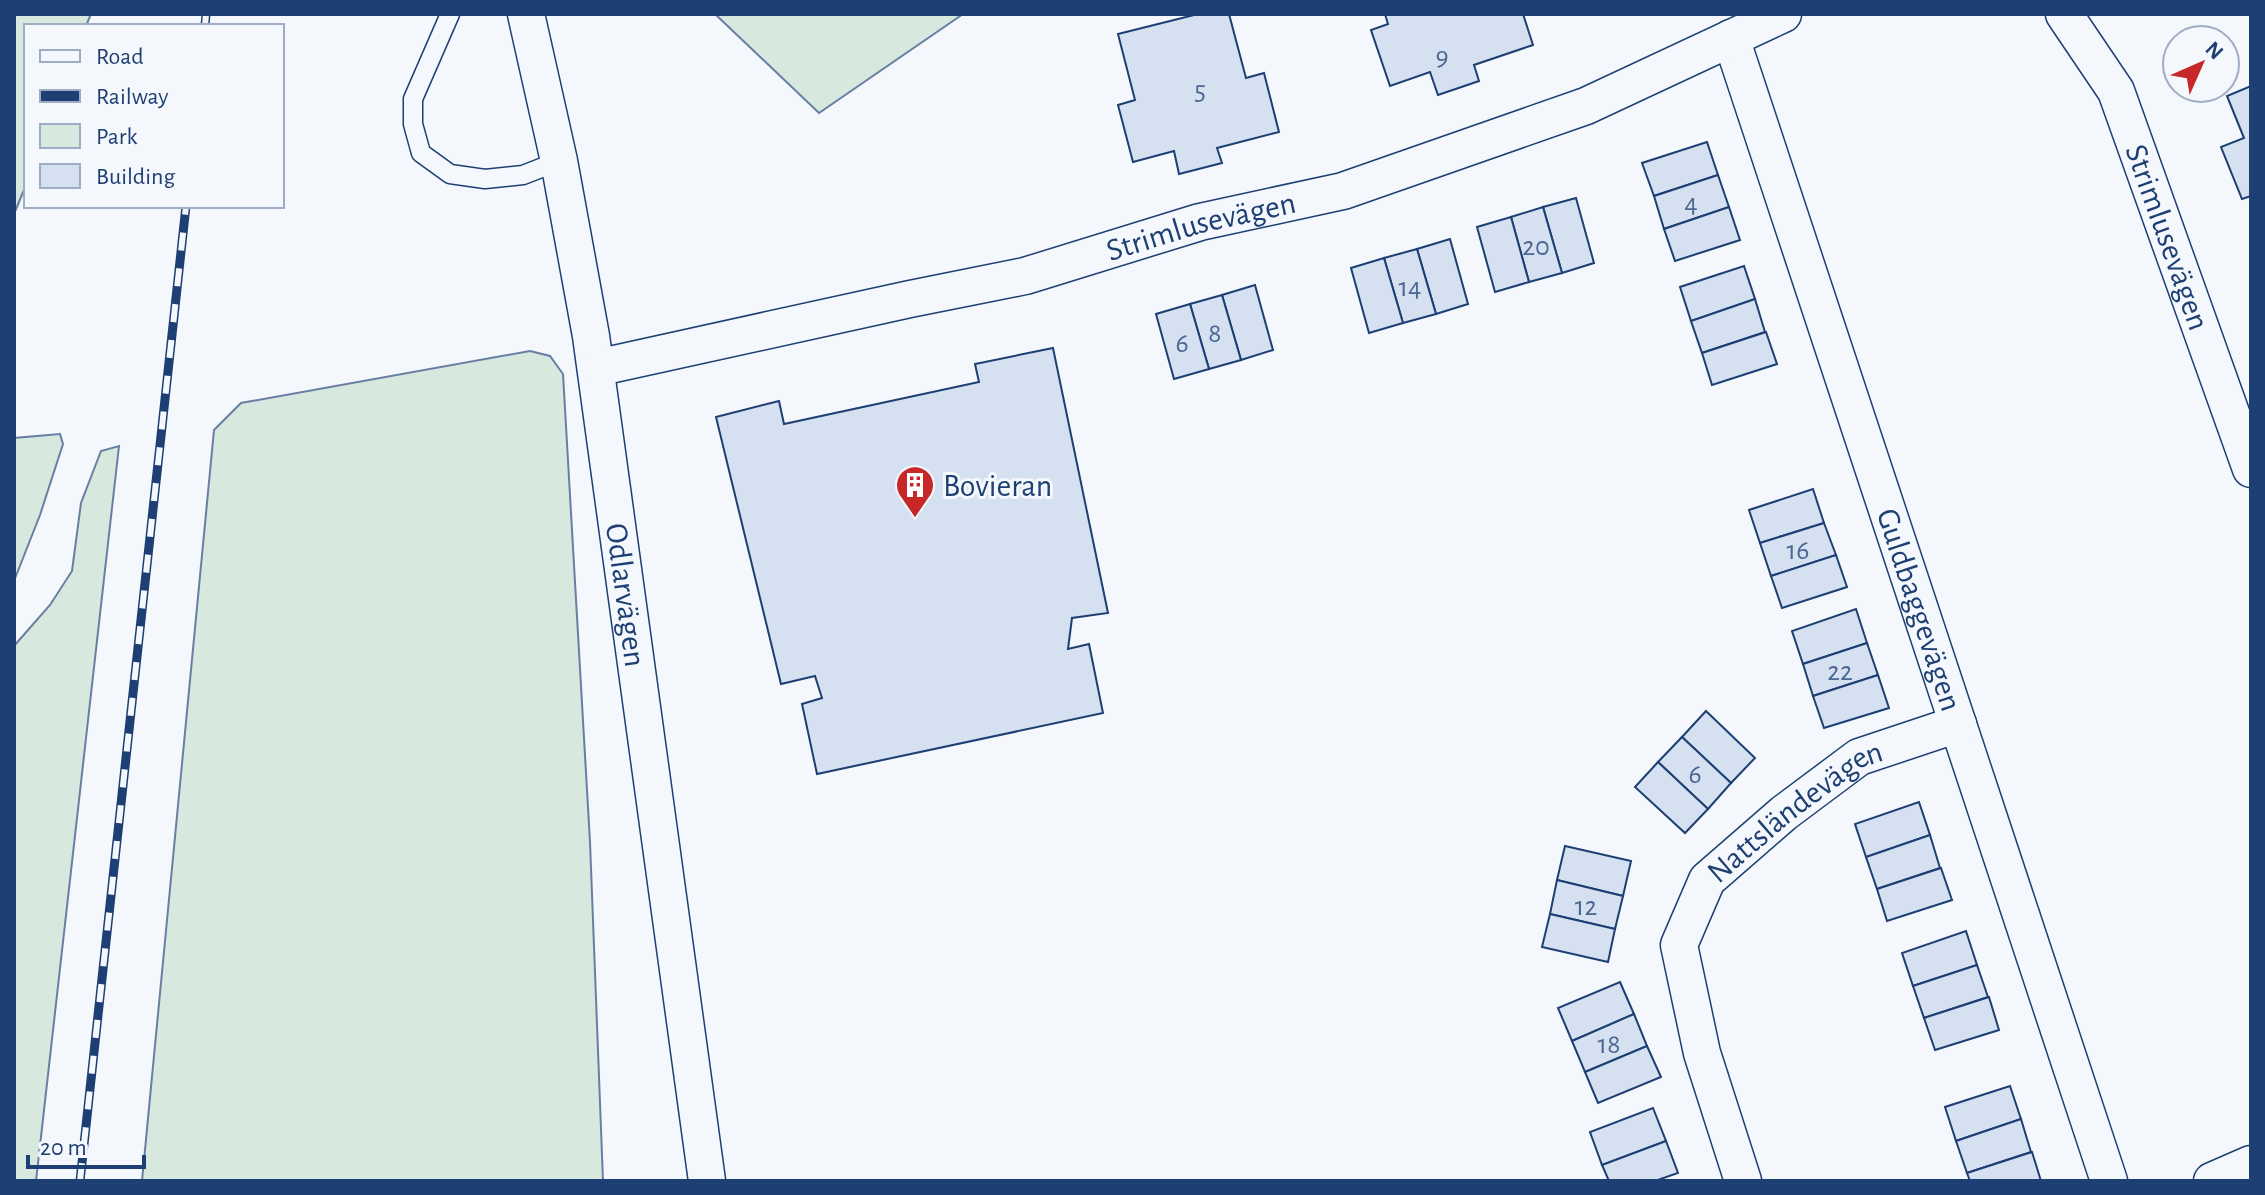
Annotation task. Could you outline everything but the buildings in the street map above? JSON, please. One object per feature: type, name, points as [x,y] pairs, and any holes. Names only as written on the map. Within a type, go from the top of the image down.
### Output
[{"type":"street","name":"Odlarvägen","points":[[526,14],[559,161],[596,368],[707,1181]]},
{"type":"street","name":"Strimlusevägen","points":[[596,368],[1025,276],[1200,222],[1343,191],[1586,106],[1783,14]]},
{"type":"street","name":"Strimlusevägen","points":[[2064,14],[2116,91],[2251,469]]},
{"type":"street","name":"Guldbaggevägen","points":[[1731,38],[2109,1181]]},
{"type":"street","name":"Nattsländevägen","points":[[1743,1181],[1702,1053],[1679,945],[1707,880],[1784,813],[1859,757],[1958,724]]},
{"type":"street","points":[[2212,1181],[2251,1164]]},
{"type":"lane","points":[[450,14],[413,99],[413,124],[421,153],[450,174],[485,179],[523,175],[559,161]]},
{"type":"green space","points":[[14,14],[91,14],[87,24],[24,24],[24,190],[14,214]]},
{"type":"green space","points":[[715,14],[963,14],[819,113]]},
{"type":"green space","points":[[530,351],[550,356],[563,374],[590,842],[603,1181],[142,1181],[214,430],[241,403]]},
{"type":"green space","points":[[60,434],[63,444],[14,581],[14,438]]},
{"type":"green space","points":[[119,446],[36,1181],[14,1181],[14,646],[50,605],[72,571],[81,503],[101,451]]},
{"type":"railway","points":[[205,24],[206,14]]},
{"type":"railway","points":[[80,1181],[186,208]]},
{"type":"place","name":"Bovieran","points":[[915,519]]}]
